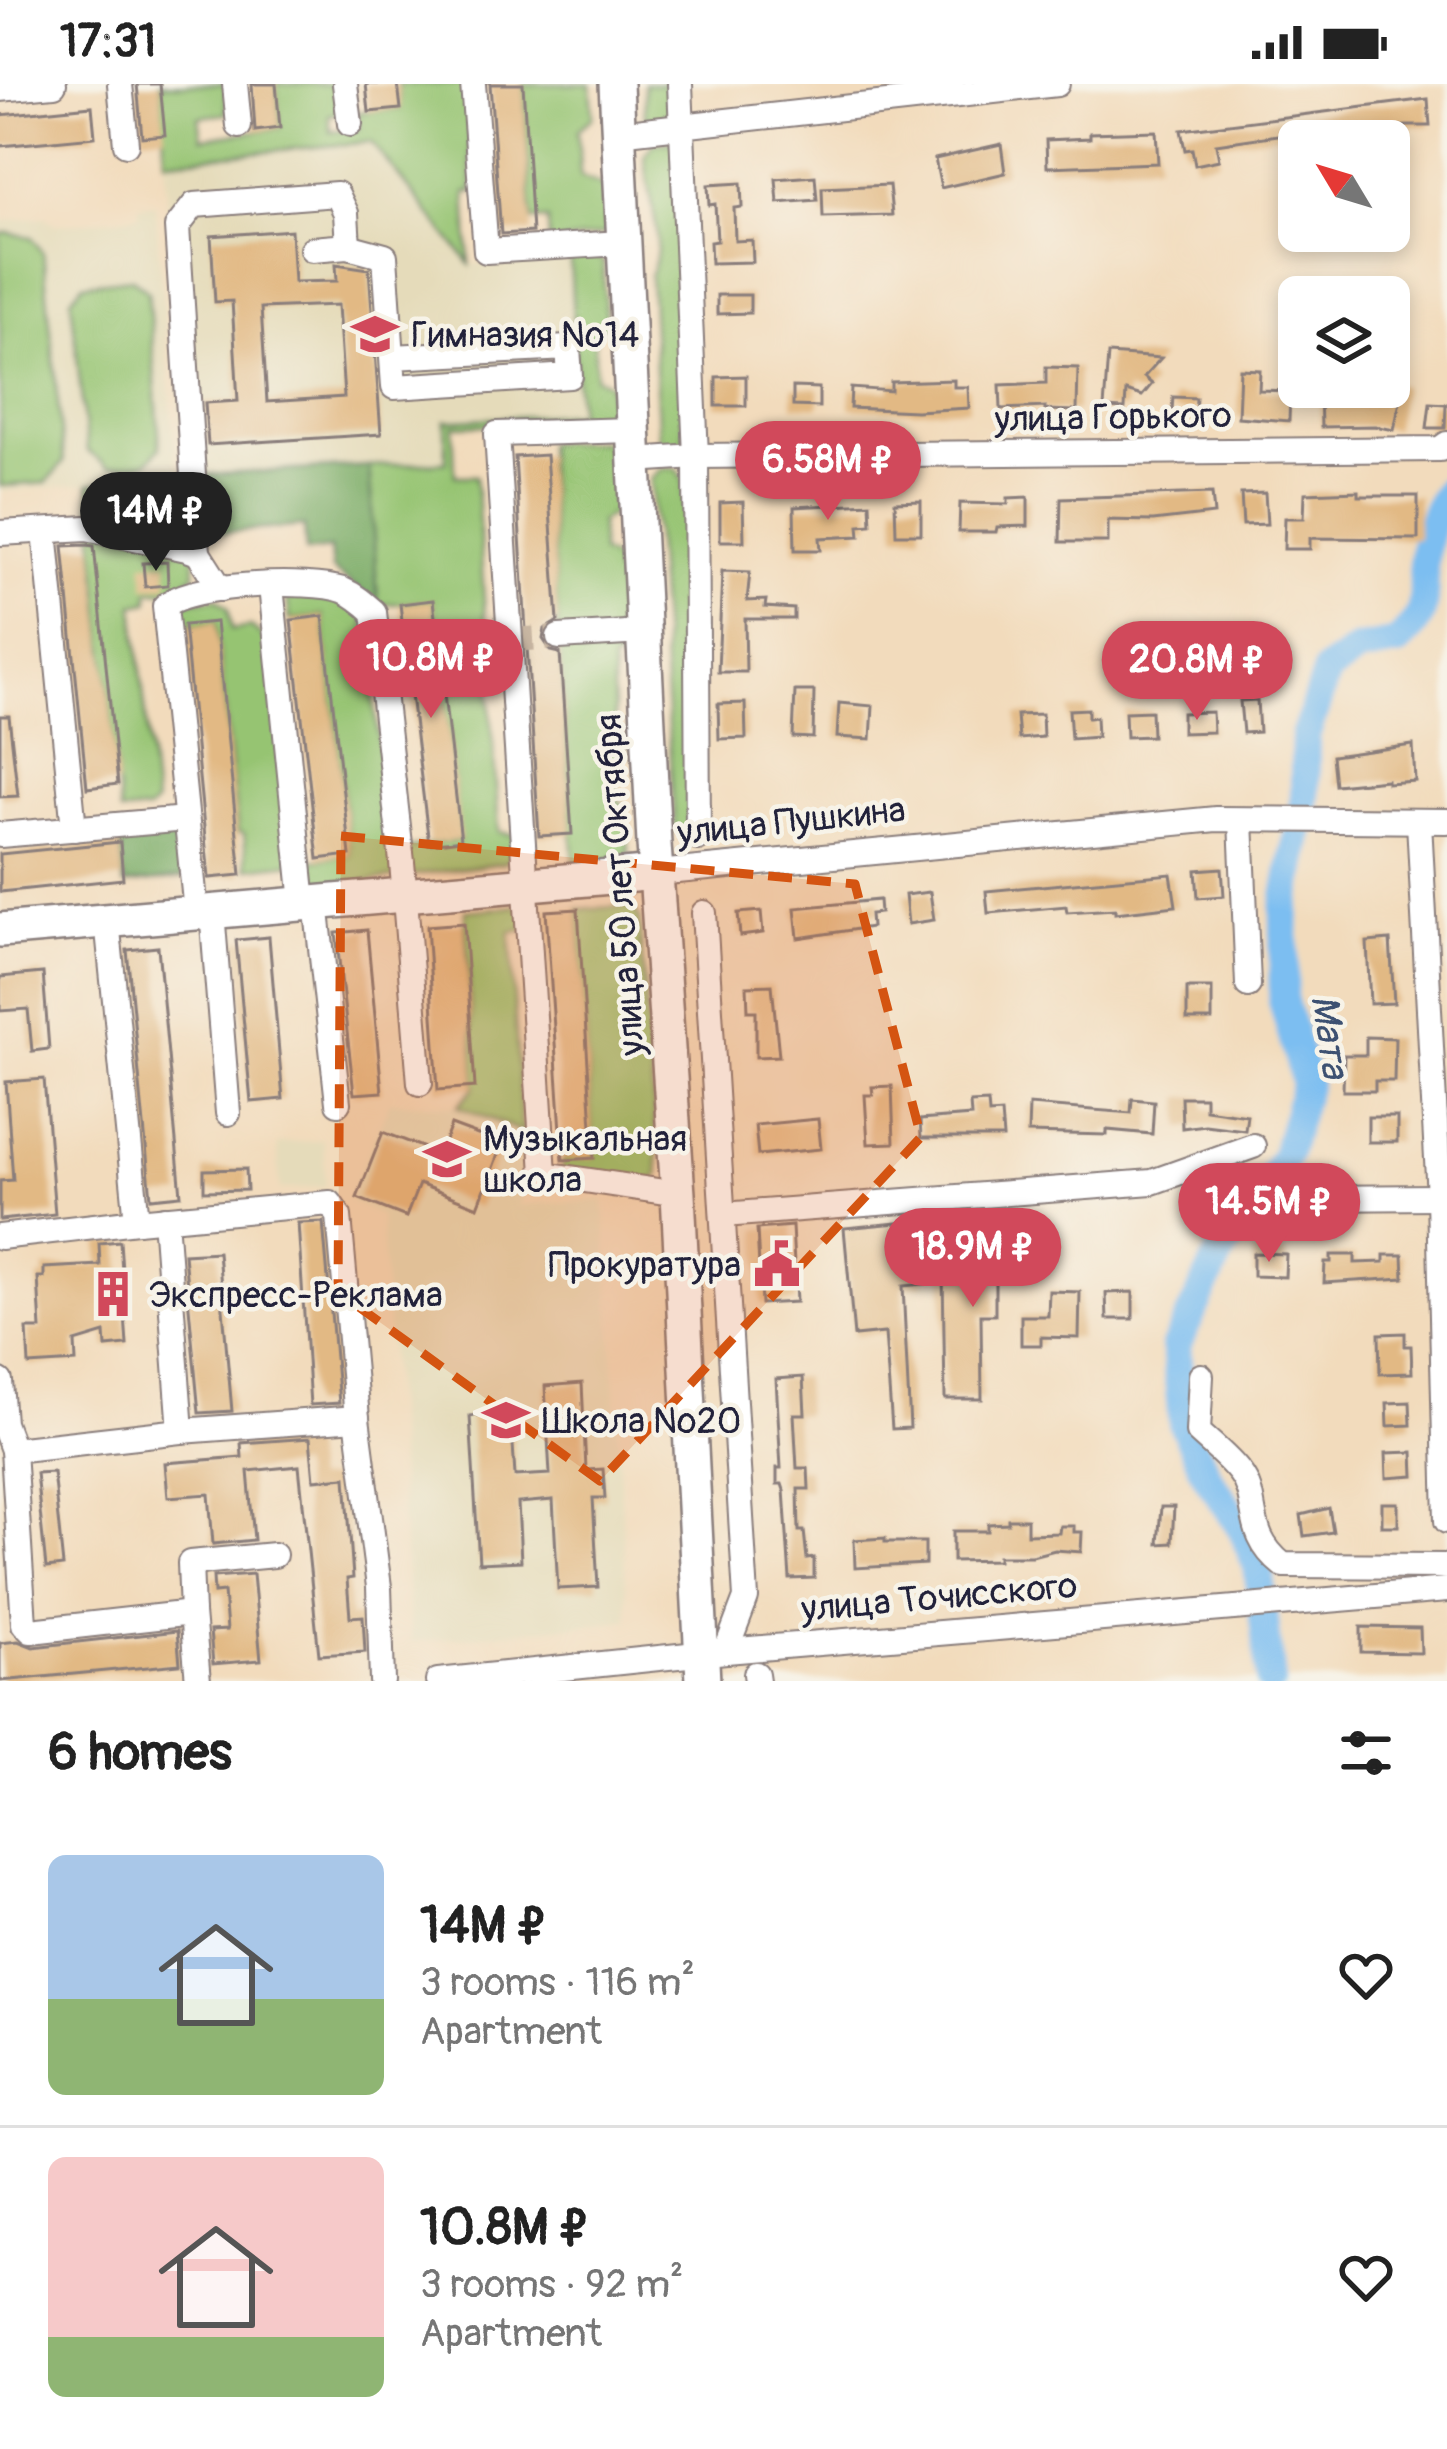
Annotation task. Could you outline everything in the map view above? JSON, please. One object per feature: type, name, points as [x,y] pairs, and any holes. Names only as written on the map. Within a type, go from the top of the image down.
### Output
[{"type":"main road","name":"улица 50 лет Октября","points":[[616,84],[656,873],[710,1662]]},
{"type":"main road","name":"улица Пушкина","points":[[0,930],[656,873]]},
{"type":"street","points":[[0,88],[54,84]]},
{"type":"street","points":[[120,84],[126,144]]},
{"type":"street","points":[[235,84],[239,126]]},
{"type":"street","points":[[345,84],[350,124]]},
{"type":"street","points":[[473,84],[486,250],[622,243]]},
{"type":"street","points":[[680,84],[696,456],[698,838]]},
{"type":"street","points":[[618,133],[1057,84]]},
{"type":"street","points":[[221,589],[198,553],[177,227],[194,205],[338,194],[346,213],[348,246]]},
{"type":"street","points":[[312,249],[348,246],[385,256],[394,387],[570,376],[568,348],[392,357]]},
{"type":"street","name":"улица Горького","points":[[527,884],[497,434],[633,445],[696,456],[1441,449],[1447,444]]},
{"type":"street","points":[[0,533],[87,528],[198,553]]},
{"type":"street","points":[[45,531],[74,829]]},
{"type":"street","points":[[228,1113],[204,912],[186,819],[165,606],[182,595],[221,589],[316,585],[342,590],[374,612],[420,1084]]},
{"type":"street","points":[[271,586],[338,1103]]},
{"type":"street","points":[[559,638],[643,632]]},
{"type":"street","points":[[0,835],[186,819]]},
{"type":"street","points":[[1241,820],[1248,985]]},
{"type":"street","name":"улица Пушкина","points":[[656,873],[1241,820],[1447,821]]},
{"type":"street","points":[[1418,822],[1439,1197],[1447,1521]]},
{"type":"street","points":[[527,884],[544,1174],[678,1194]]},
{"type":"street","points":[[704,913],[746,1598],[710,1662]]},
{"type":"street","points":[[107,920],[137,1221]]},
{"type":"street","points":[[724,1215],[1152,1182],[1253,1146]]},
{"type":"street","points":[[1295,1222],[1299,1209],[1312,1198],[1439,1197]]},
{"type":"street","points":[[0,1237],[330,1204],[339,1216],[382,1681]]},
{"type":"street","points":[[165,1218],[181,1431]]},
{"type":"street","points":[[1201,1376],[1198,1432],[1243,1476],[1252,1519],[1268,1553],[1283,1565],[1447,1566]]},
{"type":"street","points":[[0,1382],[2,1423],[13,1450],[24,1624],[31,1631],[192,1613]]},
{"type":"street","points":[[13,1450],[357,1418]]},
{"type":"street","points":[[198,1681],[190,1563],[274,1555]]},
{"type":"street","name":"улица Точисского","points":[[438,1681],[710,1662],[1223,1608],[1447,1590]]},
{"type":"highlighted area","points":[[341,836],[855,884],[921,1137],[600,1481],[338,1292]]},
{"type":"shaded area","name":"Гимназия №14","points":[[371,142],[470,264],[570,257],[579,413],[446,421],[447,462],[185,477],[165,160]]},
{"type":"shaded area","points":[[155,204],[177,476],[0,492],[0,221],[45,217],[57,225],[139,215],[139,205]]},
{"type":"shaded area","name":"Школа №20","points":[[390,1101],[458,1106],[525,1133],[529,1184],[518,1205],[604,1200],[628,1620],[411,1642],[380,1216],[349,1200]]},
{"type":"shaded area","points":[[323,1140],[326,1186],[280,1190],[277,1144]]},
{"type":"green space","points":[[160,84],[225,84],[227,114],[199,117],[202,138],[280,128],[276,84],[335,84],[339,113],[329,115],[331,132],[360,129],[358,112],[400,109],[398,84],[466,84],[473,192],[466,193],[470,264],[371,142],[165,160]]},
{"type":"green space","points":[[523,84],[591,84],[593,117],[578,130],[580,173],[604,186],[606,234],[549,244],[548,220],[532,221]]},
{"type":"green space","points":[[644,84],[676,84],[674,121],[645,118]]},
{"type":"green space","points":[[678,141],[684,447],[666,449],[659,441],[650,276],[657,233],[645,155],[654,143]]},
{"type":"green space","points":[[0,234],[32,237],[43,253],[64,462],[46,483],[0,486]]},
{"type":"green space","points":[[591,255],[603,261],[606,327],[594,334],[596,378],[610,383],[610,422],[453,426],[455,476],[476,476],[499,832],[515,835],[515,855],[504,863],[310,889],[306,861],[350,855],[323,616],[290,620],[286,590],[335,594],[364,613],[391,851],[460,840],[433,601],[378,605],[369,466],[446,462],[445,421],[578,413],[570,257]]},
{"type":"green space","points":[[132,278],[148,291],[160,448],[146,463],[109,467],[87,451],[71,298],[83,284]]},
{"type":"green space","points":[[601,441],[611,447],[615,512],[600,522],[601,553],[618,561],[621,658],[612,662],[615,733],[625,738],[625,754],[616,758],[618,801],[626,805],[629,852],[615,862],[574,864],[546,443]]},
{"type":"green space","points":[[369,466],[378,605],[332,570],[330,549],[306,552],[304,526],[205,534],[201,475]]},
{"type":"green space","points":[[676,468],[684,479],[690,827],[675,830],[651,479],[661,469]]},
{"type":"green space","points":[[177,476],[182,538],[194,547],[195,574],[173,590],[149,591],[149,602],[134,605],[155,804],[148,811],[120,813],[89,484]]},
{"type":"green space","points":[[217,598],[228,607],[232,630],[251,627],[268,641],[292,863],[247,868],[244,834],[238,833],[216,622],[184,625],[182,602]]},
{"type":"green space","points":[[178,826],[183,878],[124,885],[119,832]]},
{"type":"green space","points":[[529,905],[530,929],[510,932],[525,1133],[458,1106],[475,1087],[465,911]]},
{"type":"green space","points":[[632,906],[639,917],[659,1175],[647,1184],[562,1172],[563,1160],[594,1157],[578,909]]},
{"type":"building","points":[[137,84],[160,84],[165,135],[142,137]]},
{"type":"building","points":[[252,84],[276,84],[280,128],[255,131]]},
{"type":"building","points":[[366,84],[398,84],[401,109],[369,112]]},
{"type":"building","points":[[490,84],[523,84],[532,232],[501,234]]},
{"type":"building","points":[[1428,99],[1430,126],[1410,126],[1410,120],[1278,120],[1278,135],[1216,144],[1219,160],[1195,165],[1192,149],[1185,150],[1181,130]]},
{"type":"building","points":[[92,106],[95,137],[0,146],[0,115]]},
{"type":"building","points":[[1156,131],[1158,163],[1047,167],[1046,140]]},
{"type":"building","points":[[1001,144],[1005,173],[941,188],[935,159]]},
{"type":"building","points":[[815,176],[817,200],[778,203],[776,179]]},
{"type":"building","points":[[741,183],[742,207],[734,208],[735,241],[752,240],[753,262],[711,263],[710,242],[717,241],[715,204],[709,205],[708,185]]},
{"type":"building","points":[[889,185],[892,215],[823,217],[822,188]]},
{"type":"building","points":[[291,230],[294,282],[337,281],[336,264],[369,269],[381,434],[208,445],[205,403],[238,401],[232,301],[215,302],[211,236]],"holes":[[[338,305],[344,397],[267,402],[261,308]]]},
{"type":"building","points":[[717,295],[750,295],[750,313],[717,314]]},
{"type":"building","points":[[1108,354],[1161,358],[1144,377],[1152,384],[1142,396],[1126,391],[1125,409],[1104,408]]},
{"type":"building","points":[[1046,367],[1078,368],[1077,411],[1001,409],[1000,385],[1046,383]]},
{"type":"building","points":[[1240,369],[1260,370],[1259,390],[1278,391],[1278,408],[1289,408],[1289,421],[1238,417]]},
{"type":"building","points":[[746,376],[746,406],[716,406],[716,377]]},
{"type":"building","points":[[954,380],[954,387],[968,387],[969,408],[850,408],[851,388],[891,391],[891,382]]},
{"type":"building","points":[[793,387],[819,388],[819,407],[793,406]]},
{"type":"building","points":[[1173,397],[1196,398],[1195,412],[1172,411]]},
{"type":"building","points":[[1430,403],[1446,404],[1445,428],[1427,428]]},
{"type":"building","points":[[1320,408],[1398,408],[1394,430],[1321,427]]},
{"type":"building","points":[[546,455],[558,621],[545,629],[543,639],[551,651],[560,653],[572,834],[539,836],[515,457]]},
{"type":"building","points":[[1358,491],[1358,496],[1418,496],[1418,539],[1310,538],[1310,549],[1284,549],[1285,518],[1304,518],[1305,493]]},
{"type":"building","points":[[1212,493],[1214,514],[1108,520],[1108,542],[1060,542],[1061,498]]},
{"type":"building","points":[[1265,493],[1267,524],[1243,525],[1241,494]]},
{"type":"building","points":[[1028,497],[1028,526],[959,532],[960,503],[1008,504],[1008,498]]},
{"type":"building","points":[[921,501],[921,534],[896,534],[895,502]]},
{"type":"building","points":[[743,502],[744,541],[720,541],[720,503]]},
{"type":"building","points":[[870,503],[871,524],[859,525],[860,536],[820,538],[821,550],[795,550],[794,507]]},
{"type":"building","points":[[63,546],[94,546],[118,784],[87,788]]},
{"type":"building","points":[[167,562],[168,585],[145,587],[143,563]]},
{"type":"building","points":[[722,571],[750,572],[747,601],[766,600],[765,607],[794,609],[794,619],[745,619],[746,672],[718,672]]},
{"type":"building","points":[[433,600],[461,840],[429,844],[400,604]]},
{"type":"building","points":[[323,616],[350,855],[318,859],[291,620]]},
{"type":"building","points":[[216,622],[241,875],[209,878],[184,625]]},
{"type":"building","points":[[795,691],[814,691],[813,738],[793,737]]},
{"type":"building","points":[[1257,700],[1259,732],[1243,733],[1240,701]]},
{"type":"building","points":[[745,703],[746,738],[719,739],[718,704]]},
{"type":"building","points":[[839,703],[873,706],[871,739],[837,737]]},
{"type":"building","points":[[1088,709],[1088,718],[1096,717],[1097,737],[1071,739],[1069,710]]},
{"type":"building","points":[[1151,711],[1152,736],[1126,737],[1125,712]]},
{"type":"building","points":[[1212,712],[1213,732],[1182,733],[1182,713]]},
{"type":"building","points":[[1042,714],[1043,737],[1019,739],[1017,715]]},
{"type":"building","points":[[0,716],[9,716],[18,796],[0,797]]},
{"type":"building","points":[[1413,745],[1415,781],[1335,785],[1332,756]]},
{"type":"building","points":[[120,842],[123,879],[0,892],[0,854]]},
{"type":"building","points":[[1222,868],[1224,896],[1198,898],[1196,870]]},
{"type":"building","points":[[1171,874],[1176,906],[1115,913],[1115,909],[1067,912],[1066,906],[988,913],[986,891]]},
{"type":"building","points":[[930,892],[934,920],[908,924],[905,895]]},
{"type":"building","points":[[879,900],[880,913],[870,914],[871,927],[798,938],[795,908]]},
{"type":"building","points":[[578,909],[594,1158],[563,1160],[546,911]]},
{"type":"building","points":[[761,911],[763,933],[740,936],[738,913]]},
{"type":"building","points":[[464,923],[475,1087],[438,1090],[427,926]]},
{"type":"building","points":[[367,930],[382,1092],[354,1094],[336,933]]},
{"type":"building","points":[[269,937],[283,1099],[251,1102],[236,940]]},
{"type":"building","points":[[1390,940],[1394,1003],[1370,1004],[1367,942]]},
{"type":"building","points":[[158,947],[181,1195],[151,1198],[127,950]]},
{"type":"building","points":[[43,973],[49,1049],[32,1051],[28,1009],[0,1011],[0,977]]},
{"type":"building","points":[[772,985],[779,1056],[756,1057],[756,1011],[748,1011],[747,986]]},
{"type":"building","points":[[1187,988],[1212,988],[1212,1020],[1187,1020]]},
{"type":"building","points":[[1366,1037],[1395,1038],[1394,1081],[1375,1081],[1375,1091],[1343,1091],[1344,1055],[1366,1055]]},
{"type":"building","points":[[44,1079],[55,1214],[0,1220],[0,1181],[13,1180],[6,1082]]},
{"type":"building","points":[[892,1086],[894,1143],[868,1144],[865,1095],[873,1095],[872,1087]]},
{"type":"building","points":[[1181,1097],[1205,1097],[1205,1109],[1247,1115],[1245,1130],[1205,1125],[1182,1128]]},
{"type":"building","points":[[1132,1099],[1154,1101],[1152,1134],[1107,1130],[1107,1135],[1028,1133],[1029,1105],[1131,1113]]},
{"type":"building","points":[[988,1102],[989,1114],[1001,1113],[1003,1138],[921,1138],[920,1120],[971,1116],[970,1103]]},
{"type":"building","points":[[1368,1117],[1397,1117],[1397,1142],[1368,1142]]},
{"type":"building","points":[[818,1119],[821,1149],[758,1155],[755,1125]]},
{"type":"building","points":[[451,1125],[502,1144],[478,1207],[419,1184],[406,1217],[357,1198],[383,1132],[440,1154]]},
{"type":"building","points":[[246,1169],[247,1190],[204,1191],[204,1170]]},
{"type":"building","points":[[919,1221],[925,1284],[903,1286],[910,1428],[892,1429],[885,1333],[854,1336],[844,1228]]},
{"type":"building","points":[[323,1222],[339,1403],[310,1405],[298,1223]]},
{"type":"building","name":"Прокуратура","points":[[792,1226],[796,1302],[761,1304],[757,1229]]},
{"type":"building","points":[[1017,1235],[1018,1278],[995,1278],[995,1315],[981,1315],[982,1399],[945,1399],[943,1273],[967,1273],[966,1236]]},
{"type":"building","points":[[120,1241],[127,1345],[106,1347],[105,1333],[75,1342],[76,1362],[29,1365],[27,1329],[41,1329],[38,1277],[44,1277],[44,1268],[100,1265],[99,1243]]},
{"type":"building","points":[[218,1252],[232,1411],[199,1413],[184,1254]]},
{"type":"building","points":[[1253,1253],[1286,1254],[1285,1277],[1253,1276]]},
{"type":"building","points":[[1331,1255],[1355,1255],[1355,1263],[1384,1262],[1384,1255],[1403,1255],[1404,1278],[1324,1283],[1325,1262],[1331,1262]]},
{"type":"building","points":[[1049,1291],[1080,1292],[1079,1338],[1041,1337],[1041,1345],[1021,1345],[1021,1316],[1048,1316]]},
{"type":"building","points":[[1133,1292],[1133,1319],[1107,1319],[1106,1293]]},
{"type":"building","points":[[1405,1333],[1405,1346],[1411,1346],[1412,1373],[1380,1374],[1379,1334]]},
{"type":"building","points":[[803,1377],[805,1414],[794,1414],[797,1468],[808,1468],[809,1489],[798,1489],[799,1531],[804,1531],[807,1559],[814,1558],[814,1578],[790,1579],[784,1490],[777,1484],[777,1468],[781,1468],[776,1379]]},
{"type":"building","points":[[582,1383],[586,1470],[603,1469],[605,1498],[593,1498],[598,1587],[558,1589],[553,1500],[518,1503],[521,1561],[479,1563],[470,1416],[511,1413],[515,1476],[550,1474],[545,1386]]},
{"type":"building","points":[[1410,1402],[1411,1425],[1388,1426],[1387,1403]]},
{"type":"building","points":[[310,1438],[314,1480],[346,1477],[353,1578],[347,1579],[350,1617],[363,1616],[365,1652],[319,1655],[299,1466],[248,1471],[254,1540],[213,1544],[209,1494],[168,1497],[165,1463],[242,1457],[241,1443]]},
{"type":"building","points":[[1413,1452],[1414,1476],[1387,1478],[1386,1453]]},
{"type":"building","points":[[53,1472],[63,1566],[46,1568],[36,1473]]},
{"type":"building","points":[[1382,1503],[1398,1503],[1398,1526],[1382,1526]]},
{"type":"building","points":[[1161,1507],[1174,1507],[1172,1543],[1158,1544]]},
{"type":"building","points":[[1329,1508],[1333,1532],[1304,1536],[1301,1515]]},
{"type":"building","points":[[1008,1519],[1027,1519],[1027,1534],[1059,1533],[1060,1526],[1074,1526],[1074,1532],[1082,1532],[1081,1552],[1055,1550],[998,1556],[998,1560],[953,1561],[953,1531],[988,1531],[988,1524],[1008,1523]]},
{"type":"building","points":[[885,1538],[885,1542],[925,1542],[925,1564],[855,1568],[854,1540]]},
{"type":"building","points":[[253,1574],[261,1660],[213,1664],[210,1631],[227,1630],[224,1592],[214,1593],[213,1577]]},
{"type":"building","points":[[1361,1627],[1420,1628],[1421,1653],[1361,1652]]},
{"type":"building","points":[[177,1631],[180,1664],[0,1681],[0,1643],[18,1641],[33,1647]]},
{"type":"waterway","name":"Мата","points":[[1271,1681],[1258,1567],[1243,1530],[1208,1477],[1183,1424],[1176,1346],[1219,1256],[1285,1156],[1306,1083],[1283,1001],[1285,908],[1305,796],[1305,737],[1327,671],[1358,650],[1398,643],[1417,620],[1423,599],[1425,545],[1447,491]]},
{"type":"tunnel","points":[[510,640],[559,637]]},
{"type":"place","name":"Гимназия №14","points":[[375,334]]},
{"type":"place","name":"Музыкальная школа","points":[[447,1159]]},
{"type":"place","name":"Прокуратура","points":[[777,1264]]},
{"type":"place","name":"Экспресс-Реклама","points":[[113,1294]]},
{"type":"place","name":"Школа №20","points":[[506,1420]]}]
